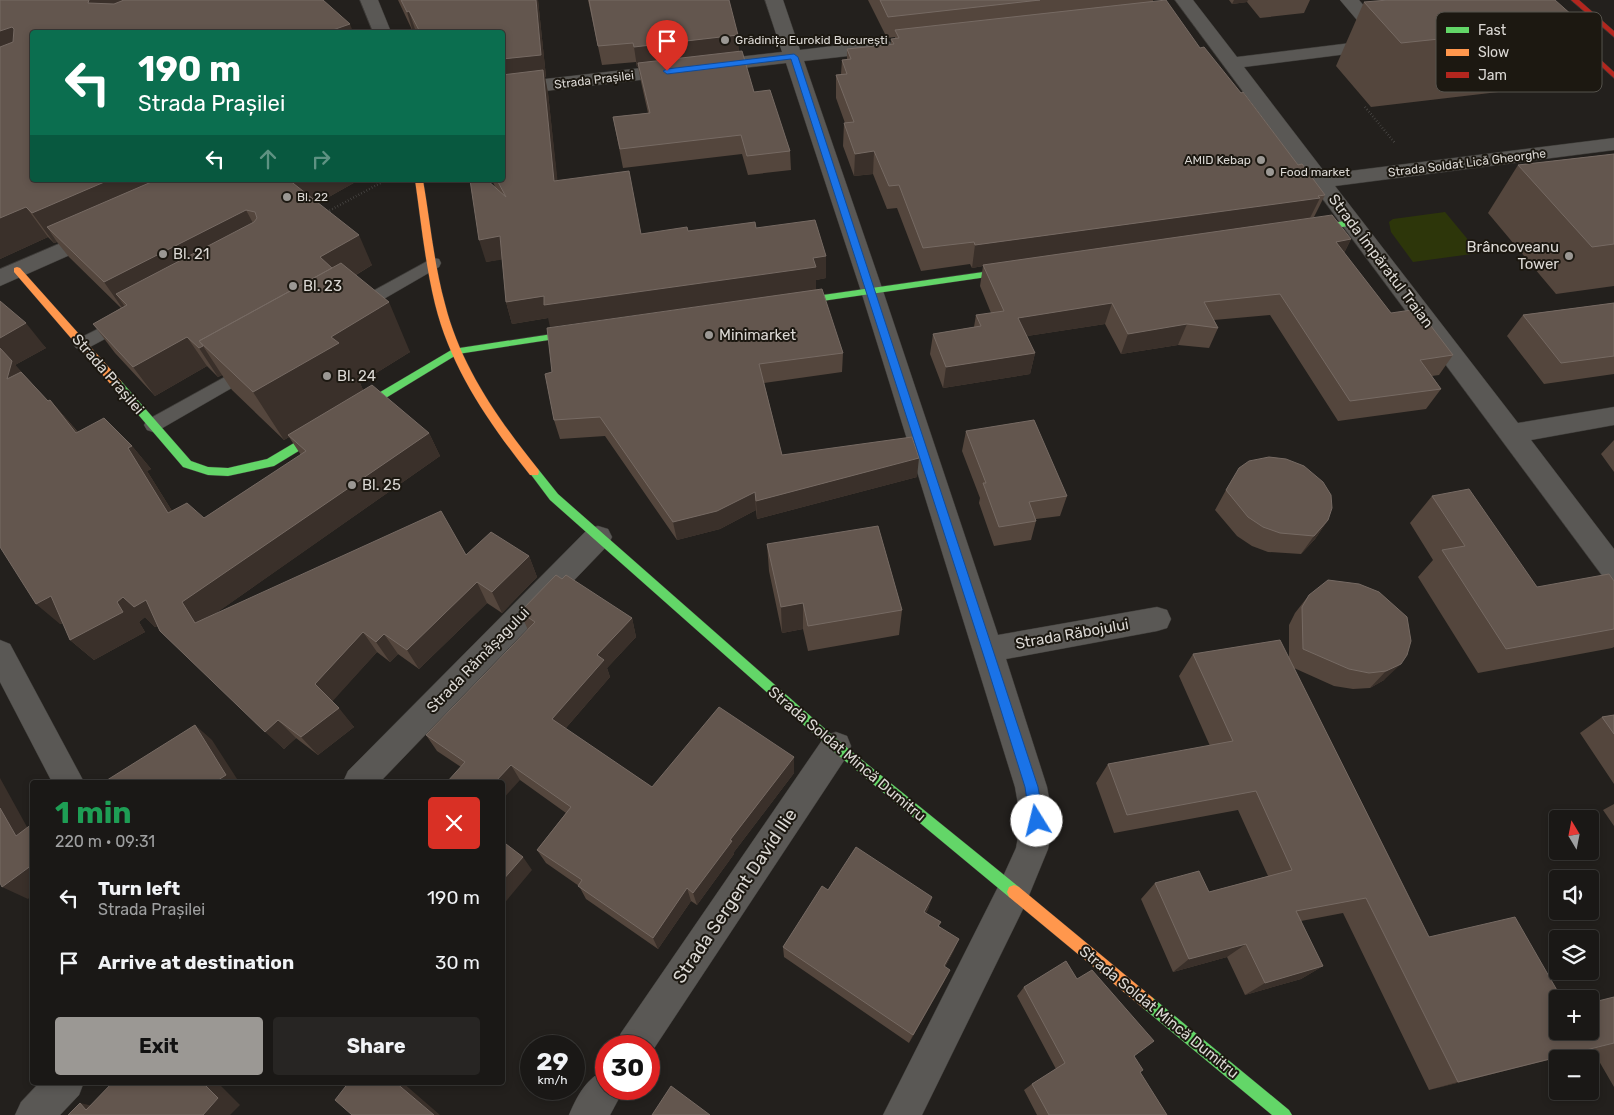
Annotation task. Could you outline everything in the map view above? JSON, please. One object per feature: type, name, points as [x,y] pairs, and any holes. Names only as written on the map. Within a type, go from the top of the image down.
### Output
[{"type":"street","points":[[369,0],[381,30]]},
{"type":"street","points":[[774,0],[872,291],[988,649],[1031,787],[1037,821],[1032,849],[1013,892],[902,1115]]},
{"type":"street","points":[[1231,63],[1372,46],[1380,40],[1377,32],[1349,0]]},
{"type":"street","points":[[1532,0],[1545,12]]},
{"type":"street","points":[[1576,0],[1589,12]]},
{"type":"street","points":[[1169,14],[1188,5]]},
{"type":"street","name":"Strada Împăratul Traian","points":[[1188,5],[1614,570]]},
{"type":"street","points":[[1602,24],[1614,35]]},
{"type":"street","name":"Strada Prașilei","points":[[505,90],[900,44]]},
{"type":"street","points":[[1602,65],[1614,76]]},
{"type":"street","name":"Strada Soldat Lică Gheorghe","points":[[1321,181],[1614,144]]},
{"type":"street","name":"Strada Soldat Mincă Dumitru","points":[[419,182],[445,323],[456,351],[482,401],[517,453],[554,497],[836,746],[1284,1115]]},
{"type":"street","points":[[1292,231],[1352,223]]},
{"type":"street","name":"Strada Prașilei","points":[[114,227],[9,274],[82,344],[187,464],[204,472],[245,471],[270,464],[456,351]]},
{"type":"street","points":[[778,304],[1028,269]]},
{"type":"street","points":[[456,351],[594,331]]},
{"type":"street","points":[[1511,434],[1614,416]]},
{"type":"street","name":"Strada Rămășagului","points":[[361,780],[598,537]]},
{"type":"street","name":"Strada Răbojului","points":[[988,649],[1157,619]]},
{"type":"street","points":[[0,653],[67,780]]},
{"type":"street","name":"Strada Sergent David Ilie","points":[[641,1035],[836,746]]},
{"type":"street","points":[[34,1115],[63,1085]]},
{"type":"street","points":[[588,1115],[598,1100]]},
{"type":"lane","points":[[347,313],[433,263]]},
{"type":"lane","points":[[82,344],[142,312]]},
{"type":"lane","points":[[153,425],[261,363]]},
{"type":"path","points":[[1365,108],[1417,169]]},
{"type":"path","points":[[324,213],[382,182]]},
{"type":"green space","points":[[1445,212],[1479,253],[1413,262],[1391,232],[1389,222],[1393,219]]},
{"type":"building","points":[[0,0],[89,0],[88,3],[114,4],[124,0],[323,0],[350,24],[333,30],[30,30],[30,182],[104,182],[32,213],[26,207],[0,218],[0,47],[13,42],[14,29],[12,27],[0,31]]},
{"type":"building","points":[[401,0],[536,0],[541,55],[505,59],[505,30],[419,30],[409,11],[407,12]]},
{"type":"building","points":[[589,0],[729,0],[738,35],[634,47],[633,43],[598,46]]},
{"type":"building","points":[[880,0],[1040,0],[888,17]]},
{"type":"building","points":[[1166,0],[1200,48],[1204,47],[1241,93],[1243,92],[1298,165],[1302,164],[1325,195],[1318,196],[1320,198],[975,245],[974,242],[923,248],[899,185],[889,186],[874,151],[855,154],[844,123],[854,122],[836,75],[847,74],[842,60],[851,59],[847,49],[894,44],[891,39],[899,38],[895,30]]},
{"type":"building","points":[[1388,0],[1555,0],[1568,12],[1436,12],[1436,39],[1401,43],[1364,2]]},
{"type":"building","points":[[742,51],[754,92],[770,90],[790,151],[747,156],[741,135],[620,149],[613,117],[650,113],[638,63]]},
{"type":"building","points":[[543,70],[554,181],[629,171],[641,234],[687,227],[688,231],[755,222],[756,228],[815,220],[826,256],[813,258],[816,267],[544,305],[544,296],[506,302],[500,236],[479,240],[470,182],[489,182],[506,197],[498,182],[505,182],[505,75]]},
{"type":"building","points":[[1614,154],[1614,244],[1592,247],[1518,165]]},
{"type":"building","points":[[151,182],[292,182],[359,235],[320,257],[332,268],[199,341],[203,346],[199,348],[187,337],[133,367],[93,324],[127,305],[116,294],[254,222],[257,218],[255,212],[246,210],[104,282],[47,227]]},
{"type":"building","points":[[1332,215],[1351,239],[1336,242],[1391,313],[1418,309],[1453,355],[1420,360],[1441,389],[1350,401],[1280,294],[1204,302],[1218,328],[1187,324],[1128,334],[1112,303],[1018,318],[1035,353],[946,367],[933,334],[981,326],[976,315],[1004,311],[983,265]]},
{"type":"building","points":[[341,263],[389,302],[331,337],[339,343],[253,392],[199,341]]},
{"type":"building","points":[[822,289],[843,353],[759,364],[782,455],[912,437],[919,458],[756,501],[755,492],[717,511],[673,522],[600,417],[554,420],[545,374],[552,372],[547,328]]},
{"type":"building","points":[[0,301],[26,323],[0,338]]},
{"type":"building","points":[[1614,303],[1614,356],[1561,363],[1523,315]]},
{"type":"building","points":[[0,348],[12,361],[7,379],[21,372],[48,401],[50,400],[76,433],[104,418],[132,446],[128,448],[168,513],[187,503],[204,518],[306,451],[288,435],[372,385],[429,433],[182,602],[195,623],[441,511],[466,555],[491,532],[529,556],[492,592],[477,582],[407,650],[384,634],[376,642],[363,632],[315,684],[339,708],[301,737],[278,720],[265,732],[160,631],[146,600],[134,607],[123,597],[117,602],[123,612],[70,640],[51,596],[36,604],[0,547]]},
{"type":"building","points":[[1034,420],[1067,496],[1029,502],[1036,521],[999,527],[983,483],[986,483],[966,431]]},
{"type":"building","points":[[1269,457],[1286,459],[1304,466],[1323,482],[1331,495],[1332,508],[1328,520],[1314,536],[1280,533],[1263,527],[1248,517],[1226,490],[1239,468],[1249,461]]},
{"type":"building","points":[[1469,489],[1537,587],[1609,574],[1614,581],[1614,629],[1506,649],[1442,550],[1465,546],[1432,496]]},
{"type":"building","points":[[878,526],[902,610],[808,626],[803,603],[781,607],[767,544]]},
{"type":"building","points":[[556,575],[562,579],[566,575],[632,618],[597,655],[604,660],[552,719],[652,787],[719,707],[794,757],[730,840],[732,841],[693,893],[687,888],[653,938],[578,886],[582,880],[537,850],[571,807],[511,765],[497,780],[449,780],[465,762],[426,735],[535,622],[520,612]]},
{"type":"building","points":[[1328,580],[1359,584],[1379,592],[1407,617],[1411,641],[1407,655],[1401,664],[1386,671],[1369,673],[1349,669],[1303,649],[1302,607],[1309,595]]},
{"type":"building","points":[[1280,640],[1429,937],[1515,917],[1549,976],[1549,980],[1551,980],[1557,990],[1549,990],[1549,1040],[1599,1040],[1599,1001],[1614,997],[1614,1043],[1586,1050],[1549,1050],[1549,1059],[1458,1082],[1366,898],[1296,911],[1323,966],[1265,983],[1246,944],[1189,959],[1155,883],[1199,871],[1209,892],[1292,870],[1256,791],[1127,815],[1108,764],[1233,741],[1193,654]]},
{"type":"building","points":[[1614,715],[1614,734],[1602,717]]},
{"type":"building","points":[[195,725],[226,775],[218,780],[107,780]]},
{"type":"building","points":[[0,808],[16,836],[30,826],[30,866],[2,887],[0,883]]},
{"type":"building","points":[[505,843],[523,857],[505,878]]},
{"type":"building","points":[[856,847],[932,897],[924,912],[941,922],[938,926],[959,939],[944,966],[950,970],[913,1035],[783,947],[822,886],[828,890]]},
{"type":"building","points":[[1066,961],[1077,979],[1092,970],[1154,1041],[1134,1056],[1143,1070],[1140,1072],[1167,1115],[1049,1115],[1032,1084],[1065,1063],[1024,987]]},
{"type":"building","points":[[110,1085],[205,1085],[218,1098],[203,1115],[68,1115],[80,1103],[86,1110]]},
{"type":"building","points":[[347,1085],[399,1085],[434,1115],[352,1115],[335,1100]]},
{"type":"building","points":[[671,1086],[710,1115],[652,1115]]},
{"type":"traffic: fast","points":[[1303,230],[1352,223]]},
{"type":"traffic: fast","points":[[788,303],[1018,270]]},
{"type":"traffic: fast","points":[[117,384],[187,464],[208,471],[228,472],[270,463],[456,351],[585,332]]},
{"type":"traffic: fast","points":[[534,472],[554,497],[836,746],[1014,892]]},
{"type":"traffic: fast","points":[[1148,1003],[1284,1115]]},
{"type":"traffic: slow","points":[[419,182],[436,287],[452,343],[482,401],[534,472]]},
{"type":"traffic: slow","points":[[17,270],[117,384]]},
{"type":"traffic: slow","points":[[1014,892],[1148,1003]]},
{"type":"traffic: jam","points":[[1532,0],[1545,12]]},
{"type":"traffic: jam","points":[[1575,0],[1588,12]]},
{"type":"traffic: jam","points":[[1602,24],[1614,35]]},
{"type":"traffic: jam","points":[[1602,65],[1614,76]]},
{"type":"place","name":"Grădinița Eurokid București","points":[[725,40]]},
{"type":"place","name":"AMID Kebap","points":[[1261,160]]},
{"type":"place","name":"Food market","points":[[1270,172]]},
{"type":"place","name":"Bl. 22","points":[[287,197]]},
{"type":"place","name":"Bl. 21","points":[[163,254]]},
{"type":"place","name":"Brâncoveanu Tower","points":[[1569,256]]},
{"type":"place","name":"Bl. 23","points":[[293,286]]},
{"type":"place","name":"Minimarket","points":[[709,335]]},
{"type":"place","name":"Bl. 24","points":[[327,376]]},
{"type":"place","name":"Bl. 25","points":[[352,485]]},
{"type":"route","points":[[667,71],[794,57],[993,666],[1031,787],[1037,821]]}]
